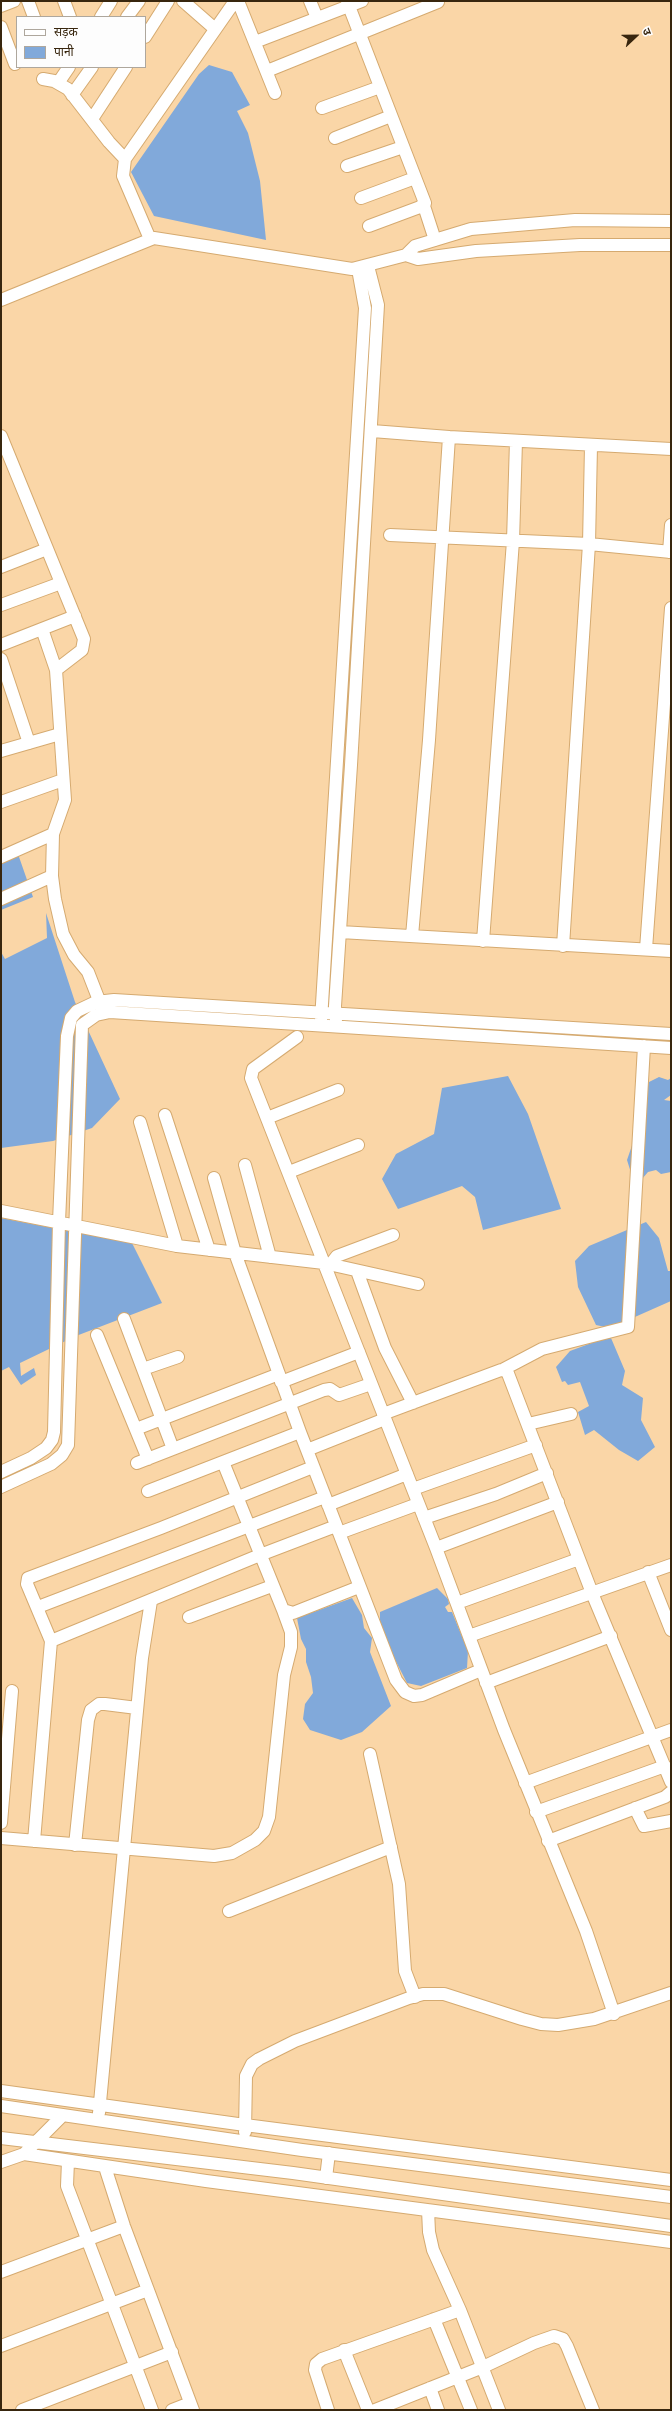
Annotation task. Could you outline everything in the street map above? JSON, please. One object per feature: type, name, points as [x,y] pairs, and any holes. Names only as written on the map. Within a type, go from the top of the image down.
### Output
[{"type":"street","points":[[1,6],[14,1]]},
{"type":"street","points":[[28,1],[34,16]]},
{"type":"street","points":[[64,1],[70,16]]},
{"type":"street","points":[[102,16],[112,1]]},
{"type":"street","points":[[128,16],[139,1]]},
{"type":"street","points":[[146,35],[168,1]]},
{"type":"street","points":[[183,1],[215,29]]},
{"type":"street","points":[[150,239],[123,176],[125,159],[235,1]]},
{"type":"street","points":[[238,1],[275,93]]},
{"type":"street","points":[[310,1],[317,18]]},
{"type":"street","points":[[255,42],[317,18],[348,4],[362,1]]},
{"type":"street","points":[[267,71],[360,35],[438,2]]},
{"type":"street","points":[[348,4],[425,203],[424,206],[435,240]]},
{"type":"street","points":[[1,27],[15,64]]},
{"type":"street","points":[[58,83],[68,68]]},
{"type":"street","points":[[72,95],[91,68]]},
{"type":"street","points":[[92,119],[125,68]]},
{"type":"street","points":[[43,79],[58,83],[72,95],[109,142],[125,159]]},
{"type":"street","points":[[322,108],[380,87]]},
{"type":"street","points":[[335,138],[391,116]]},
{"type":"street","points":[[347,166],[403,147]]},
{"type":"street","points":[[361,198],[415,178]]},
{"type":"street","points":[[369,226],[424,206]]},
{"type":"street","points":[[1,300],[103,260],[150,239],[164,238],[345,269],[363,267],[406,255],[415,246],[472,229],[568,221],[671,221]]},
{"type":"street","points":[[406,255],[418,259],[476,251],[580,245],[671,245]]},
{"type":"street","points":[[337,1026],[336,1013],[340,932],[372,431],[378,299],[363,267]]},
{"type":"street","points":[[321,1026],[365,308],[363,267]]},
{"type":"street","points":[[372,431],[591,446],[671,449]]},
{"type":"street","points":[[1,436],[84,639],[82,650],[56,670]]},
{"type":"street","points":[[412,936],[429,740],[449,437]]},
{"type":"street","points":[[483,941],[513,541],[516,441]]},
{"type":"street","points":[[563,946],[589,544],[591,446]]},
{"type":"street","points":[[390,535],[589,544],[670,552],[671,525]]},
{"type":"street","points":[[1,567],[47,549]]},
{"type":"street","points":[[1,605],[61,583]]},
{"type":"street","points":[[646,949],[671,608]]},
{"type":"street","points":[[1,645],[75,616]]},
{"type":"street","points":[[42,629],[56,670],[65,800],[53,834],[52,876],[55,899],[62,934],[74,955],[88,972],[102,1008]]},
{"type":"street","points":[[1,659],[29,743]]},
{"type":"street","points":[[1,751],[29,743],[51,739],[60,734]]},
{"type":"street","points":[[1,802],[63,780]]},
{"type":"street","points":[[1,857],[53,834]]},
{"type":"street","points":[[1,899],[52,876]]},
{"type":"street","points":[[340,932],[671,951]]},
{"type":"street","points":[[1,1487],[51,1464],[62,1456],[68,1445],[74,1225],[82,1025],[96,1015],[102,1008],[114,1000],[671,1034]]},
{"type":"street","points":[[1,1472],[30,1458],[46,1448],[52,1440],[54,1432],[59,1222],[67,1036],[71,1018],[77,1011],[86,1006],[321,1026],[671,1048]]},
{"type":"street","points":[[297,1037],[253,1069],[251,1073],[289,1172],[327,1264],[371,1384],[436,1548],[536,1812],[597,1961],[614,2014]]},
{"type":"street","points":[[307,1450],[413,1403],[504,1369],[542,1349],[628,1327],[644,1046]]},
{"type":"street","points":[[268,1118],[338,1090]]},
{"type":"street","points":[[165,1115],[209,1250]]},
{"type":"street","points":[[140,1122],[177,1246]]},
{"type":"street","points":[[289,1172],[358,1145]]},
{"type":"street","points":[[245,1165],[270,1257]]},
{"type":"street","points":[[214,1178],[234,1253],[313,1467],[360,1587],[388,1664],[396,1680],[405,1692],[414,1696],[422,1695],[481,1670]]},
{"type":"street","points":[[1,1211],[177,1246],[327,1264],[418,1284]]},
{"type":"street","points":[[327,1264],[337,1256],[393,1235]]},
{"type":"street","points":[[357,1271],[385,1348],[413,1403]]},
{"type":"street","points":[[124,1319],[173,1449]]},
{"type":"street","points":[[97,1335],[136,1429],[143,1461],[324,1390],[330,1390],[339,1395],[371,1384]]},
{"type":"street","points":[[136,1429],[280,1378],[359,1352]]},
{"type":"street","points":[[143,1369],[178,1357]]},
{"type":"street","points":[[504,1369],[509,1375],[592,1593],[671,1782]]},
{"type":"street","points":[[528,1424],[572,1414]]},
{"type":"street","points":[[148,1492],[300,1432]]},
{"type":"street","points":[[413,1489],[536,1445]]},
{"type":"street","points":[[1,1838],[124,1848],[166,1854],[224,1855],[247,1846],[264,1831],[269,1817],[284,1675],[291,1647],[291,1632],[223,1462]]},
{"type":"street","points":[[34,1841],[51,1641],[38,1607],[27,1584],[27,1580],[31,1576],[237,1498],[313,1467]]},
{"type":"street","points":[[38,1607],[248,1526],[407,1474]]},
{"type":"street","points":[[424,1518],[496,1494],[547,1474]]},
{"type":"street","points":[[436,1548],[558,1502]]},
{"type":"street","points":[[51,1641],[260,1555],[418,1504]]},
{"type":"street","points":[[457,1603],[579,1558]]},
{"type":"street","points":[[469,1636],[671,1565]]},
{"type":"street","points":[[648,1572],[671,1630]]},
{"type":"street","points":[[189,1617],[272,1586]]},
{"type":"street","points":[[283,1610],[293,1613],[360,1587]]},
{"type":"street","points":[[98,2122],[137,1708],[151,1601]]},
{"type":"street","points":[[486,1683],[611,1636]]},
{"type":"street","points":[[1,1823],[12,1691]]},
{"type":"street","points":[[76,1845],[88,1720],[91,1710],[99,1704],[137,1708]]},
{"type":"street","points":[[525,1783],[671,1730]]},
{"type":"street","points":[[370,1754],[399,1884],[404,1962],[415,1997]]},
{"type":"street","points":[[536,1812],[665,1766]]},
{"type":"street","points":[[548,1841],[665,1797],[671,1792]]},
{"type":"street","points":[[635,1808],[644,1826],[671,1821]]},
{"type":"street","points":[[228,1911],[391,1847]]},
{"type":"street","points":[[245,2141],[246,2076],[252,2064],[295,2041],[415,1997],[434,1993],[444,1994],[541,2024],[575,2023],[614,2014],[671,1993]]},
{"type":"street","points":[[1,2091],[245,2125],[671,2180]]},
{"type":"street","points":[[1,2106],[98,2122],[671,2197]]},
{"type":"street","points":[[1,2162],[24,2154],[62,2116]]},
{"type":"street","points":[[1,2138],[326,2178],[671,2226]]},
{"type":"street","points":[[326,2178],[329,2153]]},
{"type":"street","points":[[24,2154],[671,2242]]},
{"type":"street","points":[[68,2161],[67,2186],[152,2410]]},
{"type":"street","points":[[105,2166],[124,2226],[191,2406],[172,2410]]},
{"type":"street","points":[[428,2210],[430,2240],[460,2310],[499,2410]]},
{"type":"street","points":[[1,2272],[124,2226]]},
{"type":"street","points":[[1,2346],[148,2290]]},
{"type":"street","points":[[328,2410],[315,2370],[316,2364],[322,2359],[460,2310]]},
{"type":"street","points":[[434,2319],[471,2410]]},
{"type":"street","points":[[375,2410],[483,2367],[554,2336],[562,2339],[589,2409]]},
{"type":"street","points":[[344,2350],[368,2410]]},
{"type":"street","points":[[22,2410],[172,2352]]},
{"type":"street","points":[[430,2388],[438,2410]]},
{"type":"water","points":[[209,65],[232,72],[250,105],[237,111],[248,133],[260,181],[266,240],[154,216],[131,172],[199,74]]},
{"type":"water","points":[[18,854],[33,897],[1,910],[1,862]]},
{"type":"water","points":[[46,913],[75,1002],[120,1099],[92,1128],[53,1141],[1,1148],[1,952],[5,959],[47,938]]},
{"type":"water","points":[[508,1076],[528,1114],[561,1209],[483,1230],[475,1197],[462,1186],[398,1209],[382,1179],[396,1154],[434,1134],[442,1088]]},
{"type":"water","points":[[659,1077],[668,1080],[671,1078],[671,1095],[664,1100],[671,1101],[671,1172],[661,1174],[656,1170],[648,1172],[642,1179],[632,1176],[627,1160],[638,1128],[649,1082]]},
{"type":"water","points":[[1,1218],[132,1243],[162,1303],[76,1336],[20,1363],[21,1376],[34,1368],[36,1375],[21,1385],[9,1367],[1,1371]]},
{"type":"water","points":[[646,1222],[659,1238],[668,1271],[671,1271],[671,1301],[610,1328],[596,1325],[578,1287],[575,1261],[589,1246]]},
{"type":"water","points":[[605,1338],[611,1338],[625,1371],[622,1385],[643,1398],[641,1420],[655,1447],[638,1461],[619,1450],[594,1430],[585,1435],[578,1412],[589,1406],[580,1382],[568,1385],[565,1381],[562,1382],[556,1367],[570,1351]]},
{"type":"water","points":[[437,1588],[448,1599],[449,1604],[445,1607],[448,1612],[452,1612],[468,1651],[467,1668],[421,1686],[407,1683],[386,1642],[380,1622],[380,1612]]},
{"type":"water","points":[[352,1598],[362,1615],[364,1628],[372,1638],[370,1652],[391,1706],[362,1732],[341,1740],[310,1730],[303,1719],[305,1704],[313,1693],[311,1677],[306,1662],[306,1649],[301,1639],[297,1618]]}]
